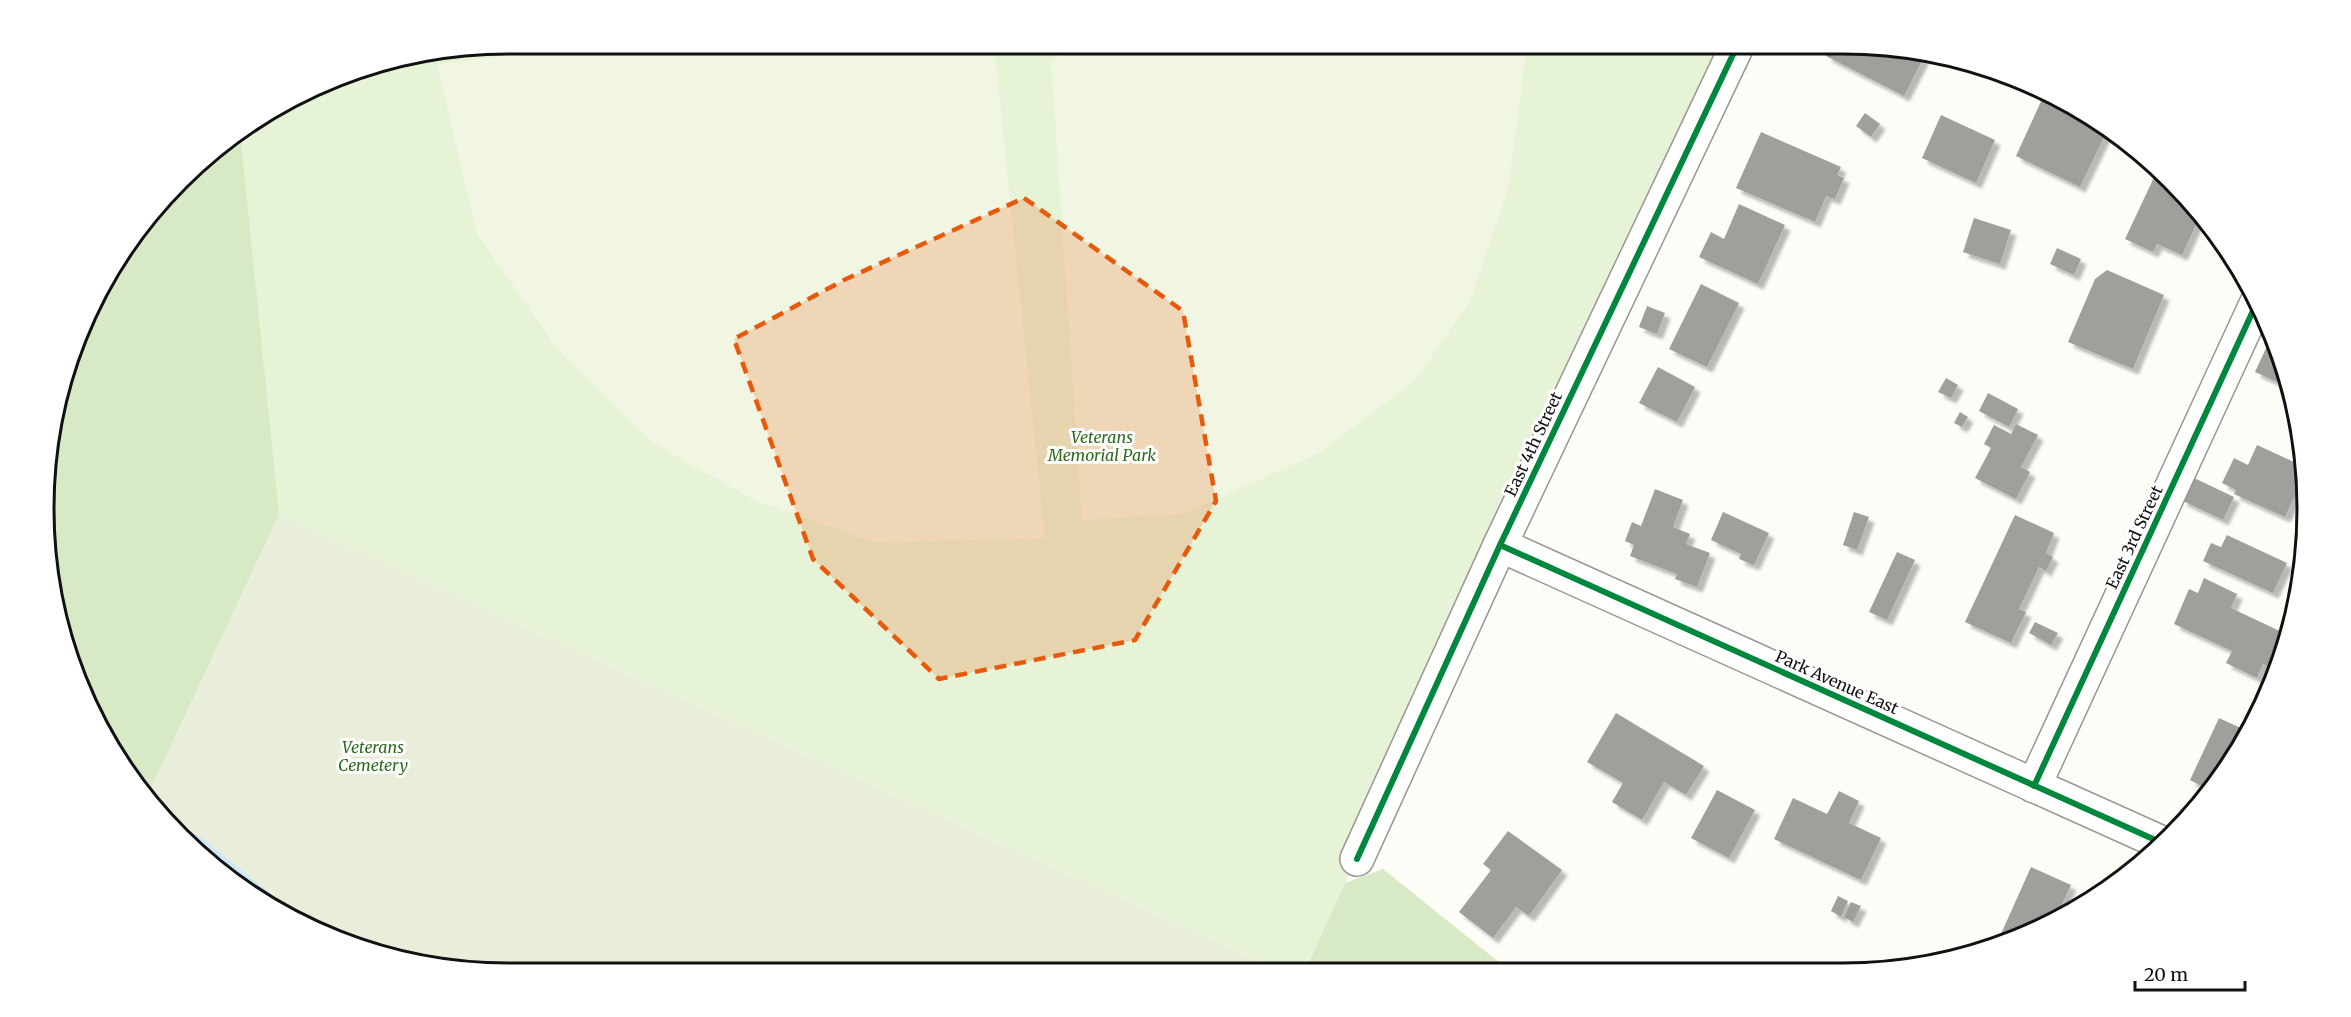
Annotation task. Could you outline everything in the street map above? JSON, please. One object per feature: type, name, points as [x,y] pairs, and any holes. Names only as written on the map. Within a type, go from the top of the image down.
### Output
[{"type":"street","name":"East 4th Street","points":[[1357,858],[1500,545],[1733,54]]},
{"type":"street","name":"East 3rd Street","points":[[2034,786],[2252,312]]},
{"type":"street","name":"Park Avenue East","points":[[1500,545],[2154,839]]},
{"type":"highlighted area","points":[[1024,198],[1183,311],[1216,501],[1135,640],[939,679],[813,559],[734,339],[846,279]]},
{"type":"green space","name":"Veterans Memorial Park","points":[[508,54],[1733,54],[1500,545],[1309,963],[1264,963],[64,417],[78,362],[101,307],[115,281],[148,232],[187,187],[232,148],[256,131],[307,101],[362,78],[391,69],[449,58]]},
{"type":"green space","points":[[526,54],[995,54],[1045,538],[875,543],[754,500],[653,443],[558,350],[477,234],[437,64]]},
{"type":"green space","points":[[1057,54],[1524,54],[1525,63],[1508,190],[1470,301],[1414,382],[1319,453],[1183,514],[1082,520],[1051,63]]},
{"type":"green space","points":[[241,142],[279,515],[151,789],[115,736],[101,710],[78,655],[69,626],[55,538],[54,508],[58,449],[69,391],[78,362],[101,307],[115,281],[148,232],[167,209],[187,187]]},
{"type":"green space","name":"Veterans Cemetery","points":[[279,515],[1264,963],[508,963],[449,959],[391,948],[362,939],[307,916],[281,902],[232,869],[209,850],[187,830],[151,789]]},
{"type":"green space","points":[[1383,869],[1500,963],[1309,963],[1345,883]]},
{"type":"building","points":[[1827,54],[1872,55],[1922,61],[1904,96],[1826,56]]},
{"type":"building","points":[[2042,100],[2104,137],[2080,187],[2016,156]]},
{"type":"building","points":[[1865,113],[1880,124],[1871,137],[1856,126]]},
{"type":"building","points":[[1941,115],[1995,140],[1976,183],[1922,158]]},
{"type":"building","points":[[1761,132],[1841,167],[1837,175],[1844,178],[1835,199],[1826,196],[1815,222],[1736,188]]},
{"type":"building","points":[[2154,178],[2196,224],[2182,255],[2157,244],[2153,252],[2125,239]]},
{"type":"building","points":[[1739,204],[1785,225],[1758,284],[1699,257],[1711,232],[1724,239]]},
{"type":"building","points":[[1974,218],[2011,230],[2000,264],[1963,252]]},
{"type":"building","points":[[2057,248],[2081,259],[2074,275],[2050,264]]},
{"type":"building","points":[[2107,270],[2164,295],[2133,369],[2068,342],[2095,279]]},
{"type":"building","points":[[1701,284],[1739,303],[1707,367],[1669,349]]},
{"type":"building","points":[[1647,306],[1665,313],[1657,334],[1639,327]]},
{"type":"building","points":[[2267,347],[2280,383],[2255,372]]},
{"type":"building","points":[[1658,367],[1695,387],[1677,422],[1639,403]]},
{"type":"building","points":[[1946,378],[1958,385],[1951,398],[1938,392]]},
{"type":"building","points":[[1988,393],[2018,409],[2009,427],[1979,411]]},
{"type":"building","points":[[1960,412],[1968,417],[1962,427],[1954,423]]},
{"type":"building","points":[[2016,424],[2038,435],[2021,467],[2030,472],[2016,499],[1975,478],[1991,448],[1984,444],[1994,425],[2011,434]]},
{"type":"building","points":[[2257,445],[2294,462],[2296,493],[2285,517],[2234,494],[2236,490],[2222,483],[2234,458],[2248,465]]},
{"type":"building","points":[[2192,477],[2234,497],[2223,520],[2181,500]]},
{"type":"building","points":[[1655,489],[1683,500],[1673,527],[1690,534],[1686,544],[1710,553],[1697,587],[1675,579],[1677,574],[1630,556],[1634,545],[1625,541],[1632,522],[1641,526]]},
{"type":"building","points":[[1723,512],[1769,533],[1754,565],[1739,559],[1741,554],[1711,540]]},
{"type":"building","points":[[1854,512],[1869,517],[1857,550],[1843,545]]},
{"type":"building","points":[[2015,515],[2054,533],[2046,553],[2053,557],[2046,571],[2039,567],[2019,609],[2026,612],[2011,643],[1965,622]]},
{"type":"building","points":[[2227,535],[2287,563],[2273,593],[2203,561],[2211,543],[2221,547]]},
{"type":"building","points":[[1897,552],[1915,560],[1887,620],[1869,612]]},
{"type":"building","points":[[2204,578],[2237,594],[2231,608],[2280,631],[2268,667],[2263,664],[2257,678],[2226,663],[2232,651],[2174,624],[2189,589],[2198,593]]},
{"type":"building","points":[[2035,622],[2058,633],[2051,645],[2029,633]]},
{"type":"building","points":[[1616,713],[1704,766],[1686,795],[1664,782],[1642,820],[1612,802],[1623,783],[1587,762]]},
{"type":"building","points":[[2219,718],[2240,728],[2202,786],[2190,780]]},
{"type":"building","points":[[1717,790],[1755,810],[1729,858],[1691,838]]},
{"type":"building","points":[[1839,791],[1859,801],[1849,823],[1881,838],[1861,880],[1774,839],[1793,798],[1827,814]]},
{"type":"building","points":[[1508,831],[1562,870],[1529,916],[1516,907],[1493,938],[1459,912],[1491,870],[1483,864]]},
{"type":"building","points":[[2031,867],[2071,885],[2061,907],[2001,934]]},
{"type":"building","points":[[1838,896],[1848,901],[1841,917],[1831,911]]},
{"type":"building","points":[[1851,902],[1861,906],[1853,922],[1844,917]]},
{"type":"waterway","points":[[228,866],[233,869]]},
{"type":"cycle path","points":[[1357,859],[1500,545],[1733,54]]},
{"type":"cycle path","points":[[2034,786],[2252,312]]},
{"type":"cycle path","points":[[1500,545],[2154,839]]}]
